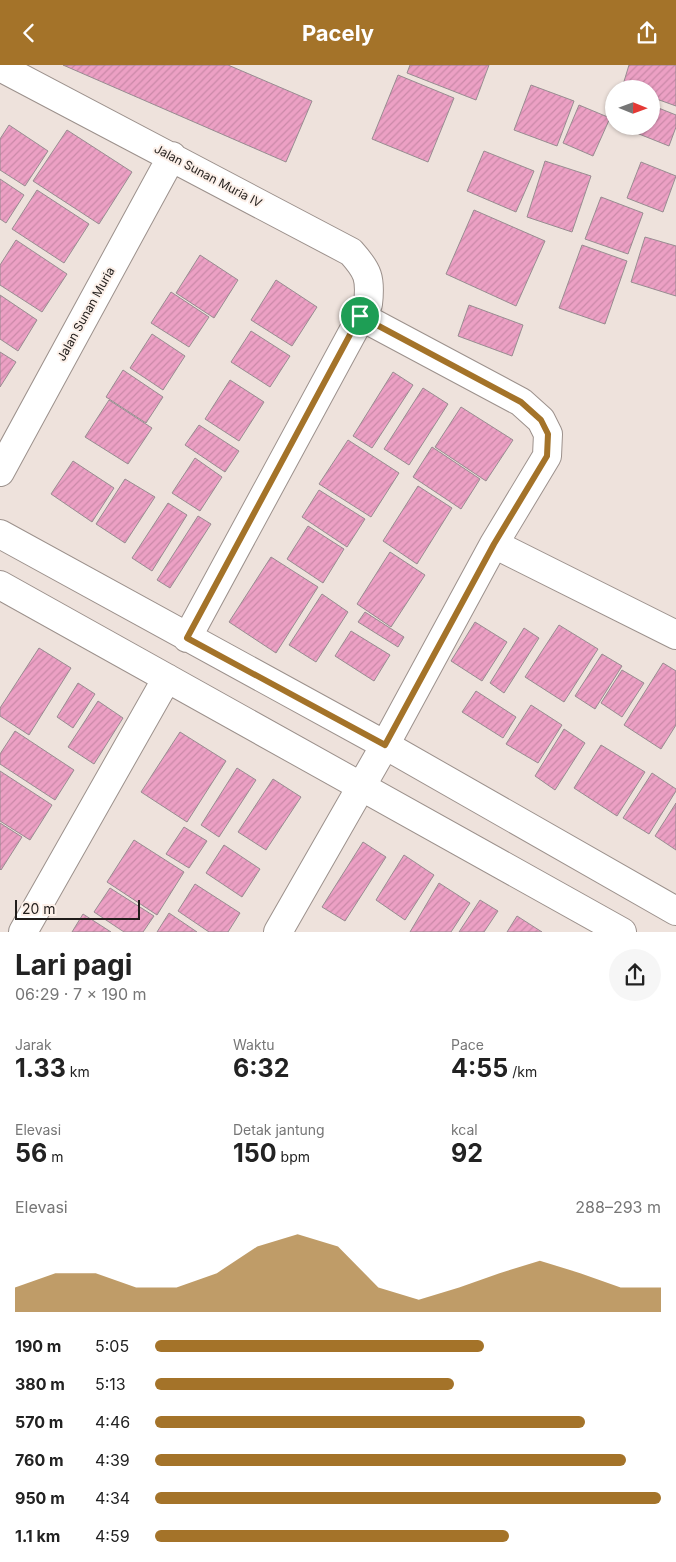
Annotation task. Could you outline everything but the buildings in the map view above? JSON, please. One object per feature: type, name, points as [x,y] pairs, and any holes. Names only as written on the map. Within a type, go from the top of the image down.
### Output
[{"type":"street","name":"Jalan Sunan Muria IV","points":[[0,67],[351,252],[365,267],[370,282],[368,304],[187,638]]},
{"type":"street","name":"Jalan Sunan Muria","points":[[0,472],[172,156]]},
{"type":"street","points":[[278,932],[385,745],[494,544],[547,456],[548,434],[541,420],[521,402],[360,316]]},
{"type":"street","points":[[0,535],[385,745],[676,911]]},
{"type":"street","points":[[494,544],[676,635]]},
{"type":"street","points":[[0,585],[622,932]]},
{"type":"street","points":[[23,932],[167,678]]},
{"type":"route","points":[[360,316],[521,402],[541,420],[548,434],[547,456],[494,544],[385,745],[187,638],[360,316]]}]
